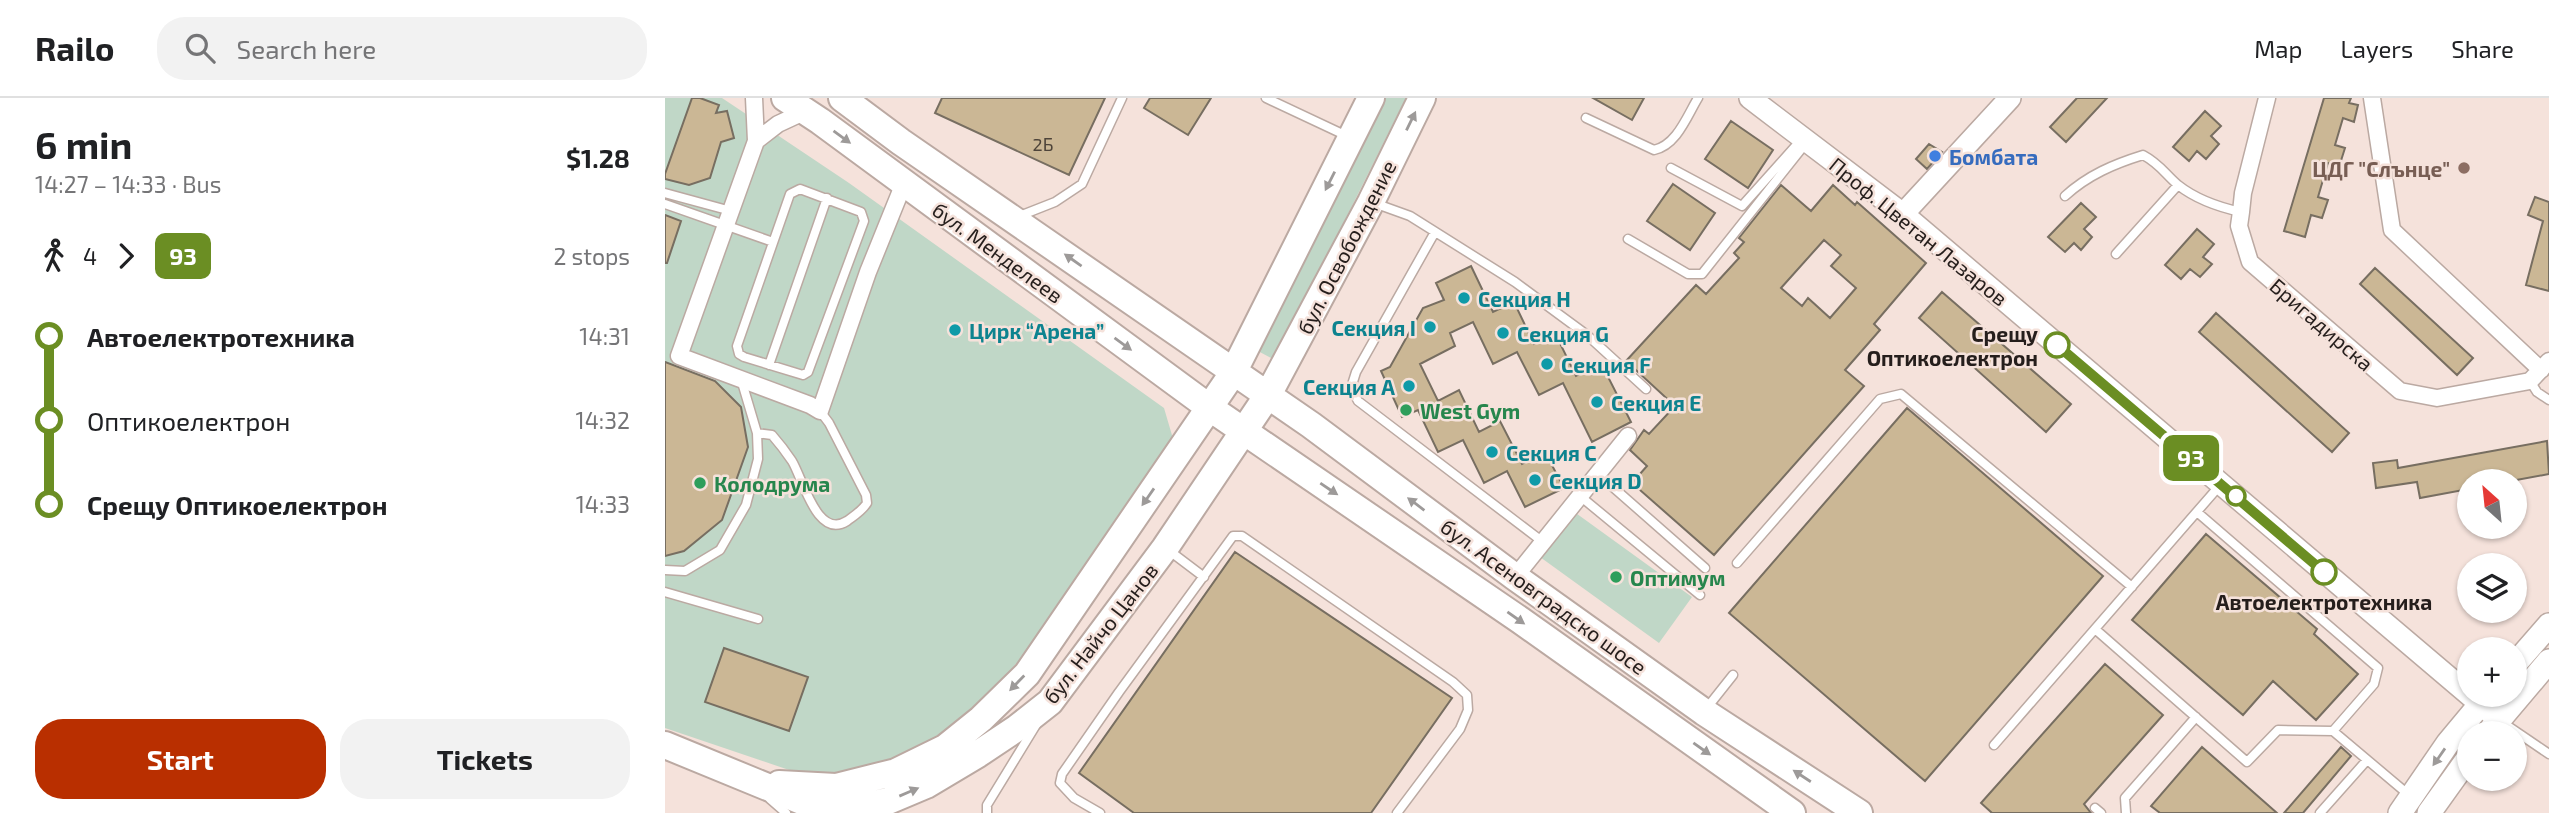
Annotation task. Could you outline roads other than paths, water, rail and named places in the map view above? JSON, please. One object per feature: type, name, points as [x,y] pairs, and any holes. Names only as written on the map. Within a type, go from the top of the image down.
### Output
[{"type":"main road","name":"бул. Менделеев","points":[[842,98],[1233,373]]},
{"type":"main road","name":"бул. Освобождение","points":[[1233,373],[1371,98]]},
{"type":"main road","name":"бул. Освобождение","points":[[1268,396],[1371,202],[1422,98]]},
{"type":"main road","name":"бул. Менделеев","points":[[796,105],[1210,408]]},
{"type":"main road","name":"бул. Асеновградско шосе","points":[[1233,373],[1705,712],[1859,813]]},
{"type":"main road","name":"бул. Найчо Цанов","points":[[753,783],[836,788],[896,772],[944,748],[981,719],[1027,674],[1233,373]]},
{"type":"main road","name":"бул. Найчо Цанов","points":[[665,745],[804,802],[846,812],[888,801],[926,785],[1007,735],[1050,702],[1165,548],[1268,396]]},
{"type":"main road","name":"бул. Асеновградско шосе","points":[[1210,408],[1520,620],[1791,813]]},
{"type":"main road","points":[[2527,650],[2549,625]]},
{"type":"main road","points":[[2498,721],[2549,661]]},
{"type":"main road","points":[[2406,805],[2448,743],[2477,707]]},
{"type":"main road","points":[[2429,813],[2457,774]]},
{"type":"street","points":[[754,98],[756,141],[728,219],[672,354],[810,404],[820,411],[868,272],[904,183]]},
{"type":"street","name":"Проф. Цветан Лазаров","points":[[1750,98],[1903,214],[2221,484],[2457,677]]},
{"type":"street","points":[[1903,214],[2010,98]]},
{"type":"street","name":"Бригадирска","points":[[2267,98],[2243,193],[2239,226],[2250,262],[2400,391],[2437,398],[2540,371]]},
{"type":"street","points":[[2372,98],[2392,230],[2540,371]]},
{"type":"street","points":[[756,141],[796,105]]},
{"type":"street","points":[[1515,577],[1628,436]]},
{"type":"lane","points":[[1014,218],[1055,202],[1081,184],[1122,98]]},
{"type":"lane","points":[[1266,98],[1351,138]]},
{"type":"lane","points":[[1586,118],[1654,150],[1672,142],[1698,98]]},
{"type":"lane","points":[[1671,168],[1742,206],[1806,139]]},
{"type":"lane","points":[[1628,239],[1688,274],[1702,274],[1806,139]]},
{"type":"lane","points":[[2065,196],[2081,181],[2118,162],[2143,155],[2158,163],[2178,185],[2212,206],[2241,212]]},
{"type":"lane","points":[[2116,254],[2178,185]]},
{"type":"lane","points":[[800,189],[862,212],[865,221],[808,372],[803,375],[744,357],[737,346],[773,242],[790,194],[795,190],[800,189]]},
{"type":"lane","points":[[665,193],[728,219],[773,242]]},
{"type":"lane","points":[[769,365],[827,198]]},
{"type":"lane","points":[[1371,202],[1410,216],[1515,282],[1587,335],[1646,389]]},
{"type":"lane","points":[[665,204],[728,219]]},
{"type":"lane","points":[[1435,232],[1356,372],[1351,388],[1358,401],[1543,542]]},
{"type":"lane","points":[[2540,371],[2537,392],[2549,400]]},
{"type":"lane","points":[[665,570],[685,571],[720,550],[746,505],[758,459],[757,433],[741,379]]},
{"type":"lane","points":[[1737,563],[1881,399],[1901,394],[2132,587]]},
{"type":"lane","points":[[757,433],[772,435],[792,461],[820,518],[829,523],[841,524],[862,510],[867,503],[866,495],[829,423],[820,411]]},
{"type":"lane","points":[[1598,474],[1706,568]]},
{"type":"lane","points":[[1994,745],[2221,484]]},
{"type":"lane","points":[[1580,496],[1700,594]]},
{"type":"lane","points":[[2197,512],[2378,668],[2374,684],[2333,731]]},
{"type":"lane","points":[[1100,813],[1074,798],[1060,783],[1062,774],[1233,536],[1242,536],[1453,682],[1467,695],[1468,710],[1460,729],[1398,813]]},
{"type":"lane","points":[[1165,548],[1204,577]]},
{"type":"lane","points":[[665,592],[758,619]]},
{"type":"lane","points":[[2095,629],[2247,762],[2278,730],[2333,731],[2367,760],[2406,805]]},
{"type":"lane","points":[[1705,712],[1733,676]]},
{"type":"lane","points":[[977,813],[987,809],[1050,702]]},
{"type":"lane","points":[[2126,813],[2126,798],[2196,717]]},
{"type":"lane","points":[[2527,743],[2549,754]]},
{"type":"lane","points":[[2320,813],[2367,760]]},
{"type":"lane","points":[[753,783],[786,813]]},
{"type":"lane","points":[[1079,813],[1085,805]]},
{"type":"place","name":"Бомбата","points":[[1935,156]]},
{"type":"place","name":"ЦДГ \"Слънце\"","points":[[2464,168]]},
{"type":"place","name":"Секция H","points":[[1464,298]]},
{"type":"place","name":"Секция I","points":[[1430,327]]},
{"type":"place","name":"Цирк “Арена”","points":[[955,330]]},
{"type":"place","name":"Секция G","points":[[1503,333]]},
{"type":"place","name":"Срещу Оптикоелектрон","points":[[2057,345]]},
{"type":"place","name":"Секция F","points":[[1547,364]]},
{"type":"place","name":"Секция A","points":[[1409,386]]},
{"type":"place","name":"Секция E","points":[[1597,402]]},
{"type":"place","name":"West Gym","points":[[1406,410]]},
{"type":"place","name":"Секция C","points":[[1492,452]]},
{"type":"place","name":"Секция D","points":[[1535,480]]},
{"type":"place","name":"Колодрума","points":[[700,483]]},
{"type":"place","name":"Автоелектротехника","points":[[2324,572]]},
{"type":"place","name":"Оптимум","points":[[1616,577]]}]
